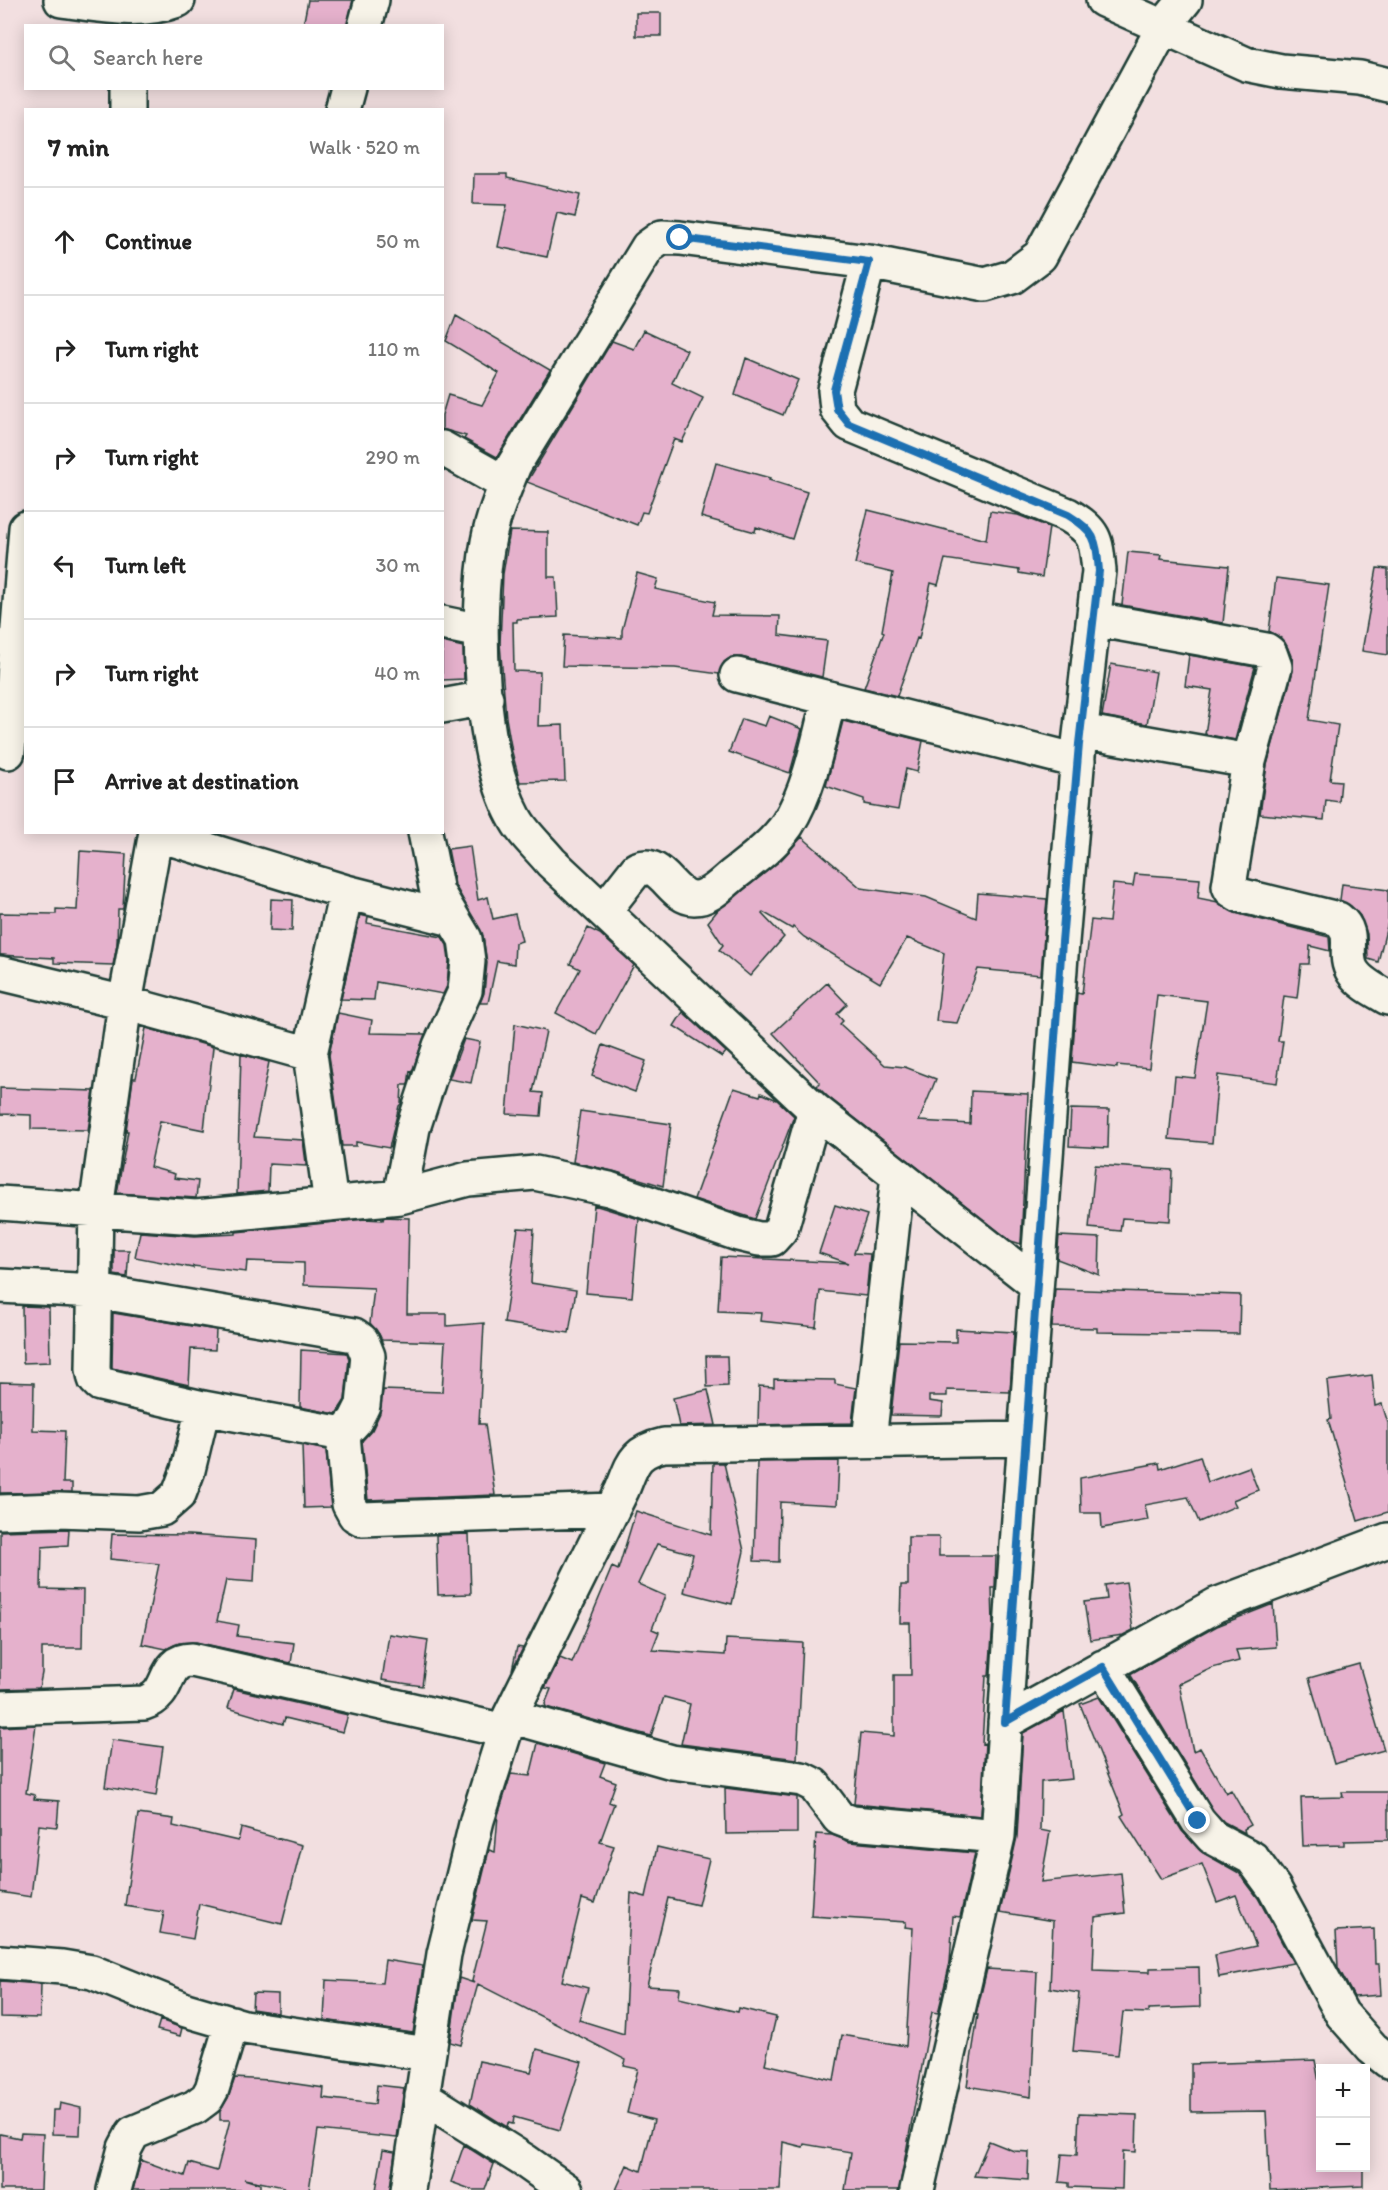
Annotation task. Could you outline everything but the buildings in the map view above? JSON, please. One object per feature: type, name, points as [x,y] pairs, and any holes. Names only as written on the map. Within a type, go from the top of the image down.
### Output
[{"type":"street","points":[[61,0],[128,17],[178,0]]},
{"type":"street","points":[[366,24],[372,0]]},
{"type":"street","points":[[1103,0],[1246,64],[1281,71],[1360,78],[1388,85]]},
{"type":"street","points":[[1036,1284],[815,1110],[551,862],[514,818],[499,786],[488,727],[480,631],[488,543],[498,502],[514,465],[648,247],[662,237],[680,238],[869,262],[985,285],[1012,277],[1041,256],[1164,26],[1185,0]]},
{"type":"street","points":[[128,90],[128,108]]},
{"type":"street","points":[[343,108],[347,90]]},
{"type":"street","points":[[869,262],[834,390],[837,409],[849,424],[1068,515],[1088,527],[1097,544],[1099,571],[1062,942],[998,1836],[917,2190]]},
{"type":"street","points":[[444,449],[506,484]]},
{"type":"street","points":[[11,752],[16,617],[24,546]]},
{"type":"street","points":[[1094,619],[1266,650],[1270,653],[1275,667],[1248,761],[1229,886],[1239,895],[1338,919],[1345,924],[1349,933],[1347,947],[1351,970],[1359,980],[1388,998]]},
{"type":"street","points":[[444,623],[480,631]]},
{"type":"street","points":[[737,675],[829,698],[1080,746],[1248,761]]},
{"type":"street","points":[[444,706],[486,698]]},
{"type":"street","points":[[604,911],[637,869],[644,866],[654,868],[686,897],[696,898],[712,893],[772,843],[788,824],[808,781],[829,698]]},
{"type":"street","points":[[156,834],[125,1003],[96,1209],[93,1369],[95,1378],[100,1384],[203,1408],[343,1434]]},
{"type":"street","points":[[159,834],[346,892],[452,919]]},
{"type":"street","points":[[400,1197],[413,1128],[440,1046],[465,991],[468,961],[465,939],[438,892],[425,834]]},
{"type":"street","points":[[331,1204],[310,1054],[346,892]]},
{"type":"street","points":[[0,973],[125,1003],[310,1054]]},
{"type":"street","points":[[0,1203],[196,1216],[400,1197],[468,1179],[535,1173],[609,1189],[738,1234],[759,1239],[772,1239],[781,1229],[815,1110]]},
{"type":"street","points":[[869,1441],[897,1175]]},
{"type":"street","points":[[0,1286],[96,1290],[354,1335],[362,1341],[368,1356],[363,1405],[355,1421],[343,1434],[349,1504],[355,1515],[362,1519],[612,1510]]},
{"type":"street","points":[[0,1512],[59,1510],[139,1513],[162,1509],[179,1494],[188,1470],[203,1408]]},
{"type":"street","points":[[408,2190],[444,1954],[477,1820],[508,1724],[636,1457],[651,1448],[664,1445],[1025,1439]]},
{"type":"street","points":[[1005,1722],[1216,1605],[1388,1540]]},
{"type":"street","points":[[0,1708],[144,1703],[154,1700],[160,1694],[176,1663],[192,1660],[508,1724],[672,1762],[802,1779],[814,1785],[839,1818],[852,1823],[998,1836]]},
{"type":"street","points":[[1103,1667],[1198,1821],[1212,1838],[1252,1858],[1274,1888],[1342,2014],[1372,2048],[1388,2061]]},
{"type":"street","points":[[0,1962],[62,1966],[92,1972],[177,2007],[232,2023],[282,2033],[428,2054]]},
{"type":"street","points":[[114,2190],[125,2148],[133,2133],[195,2107],[207,2098],[212,2089],[232,2023]]},
{"type":"street","points":[[422,2096],[525,2161],[566,2190]]},
{"type":"route","points":[[680,238],[869,262],[834,390],[837,409],[849,424],[1068,515],[1088,527],[1097,544],[1099,571],[1079,744],[1062,942],[1005,1722],[1103,1667],[1198,1821]]}]
